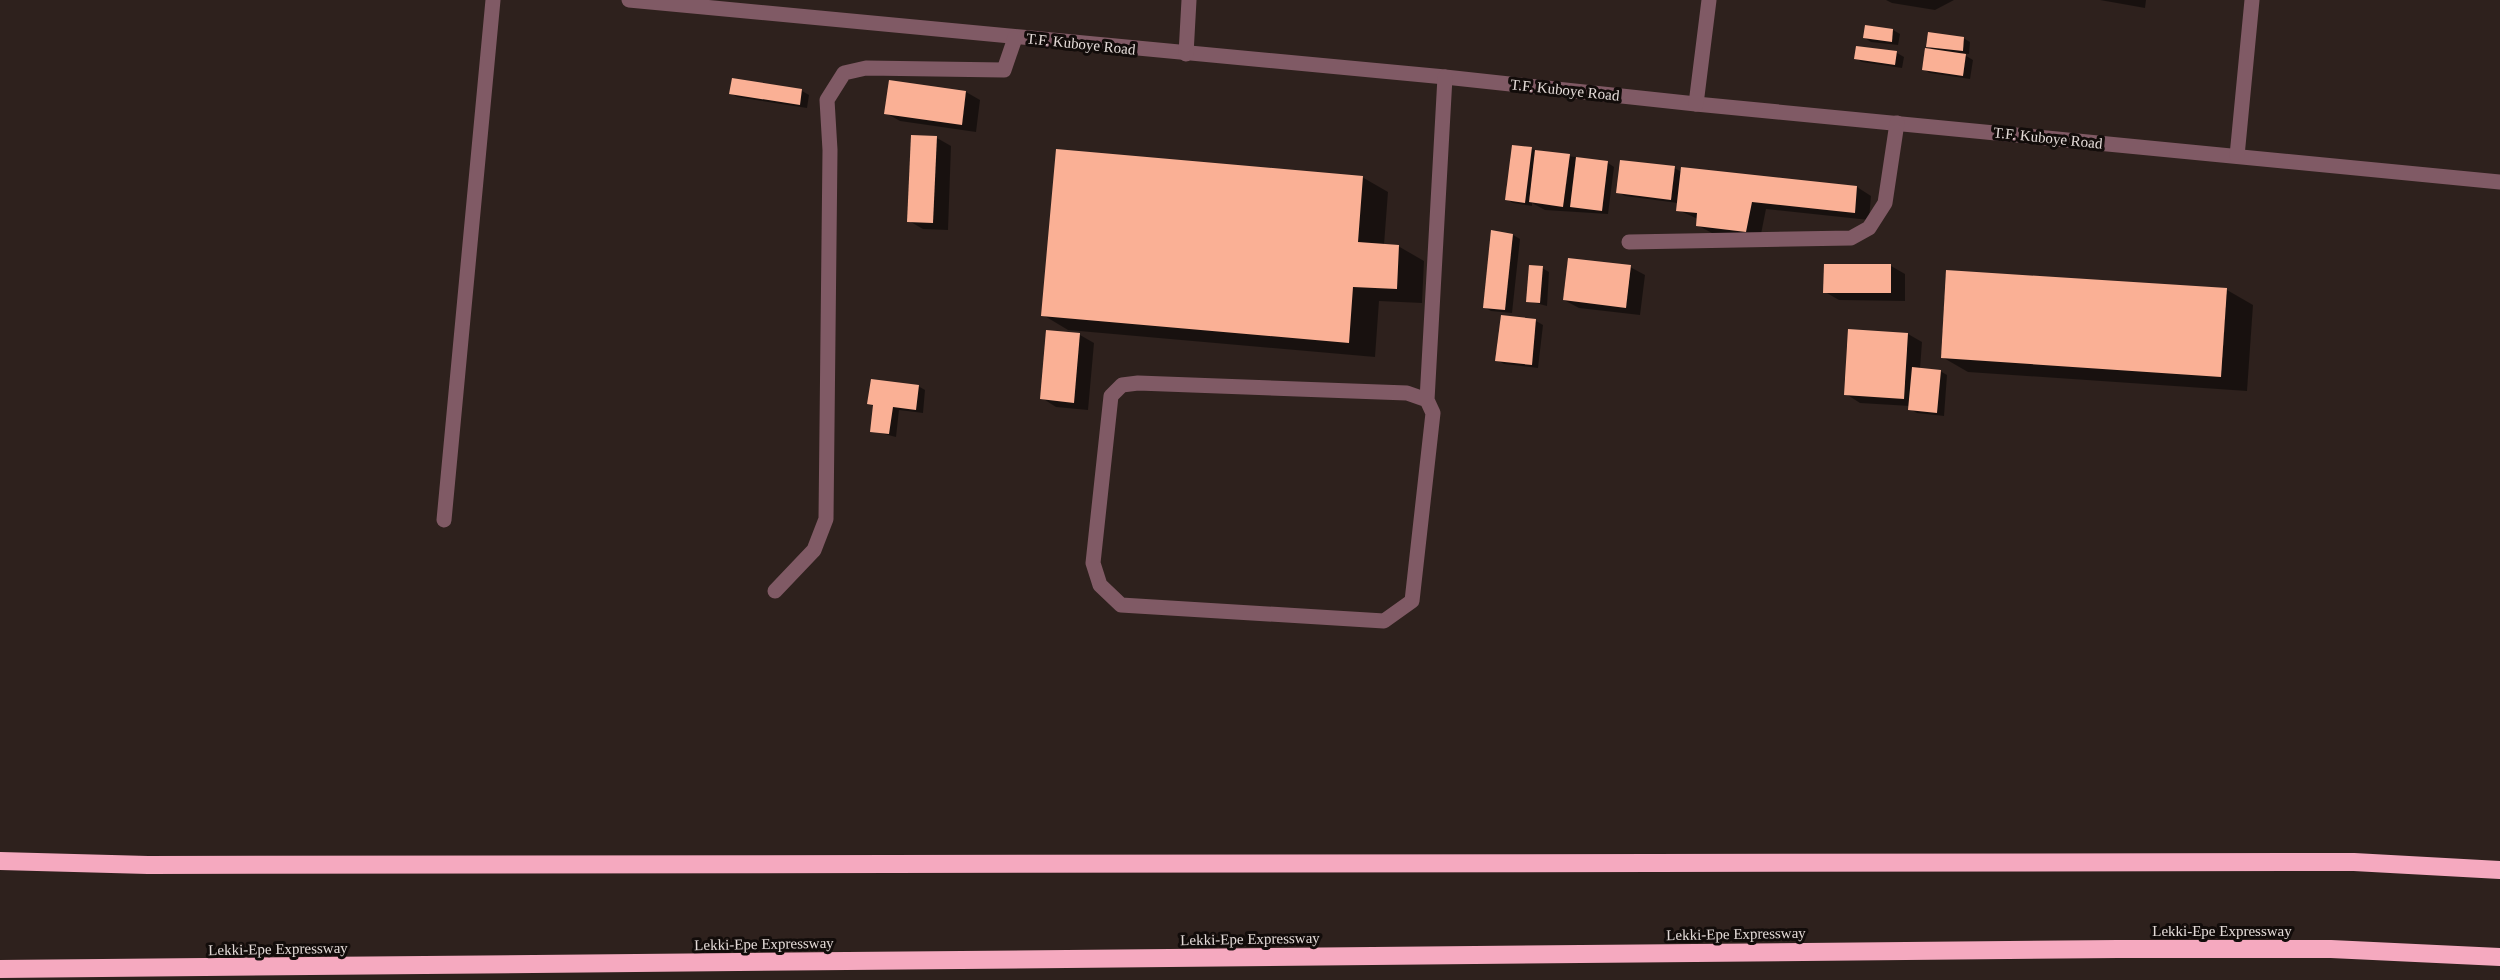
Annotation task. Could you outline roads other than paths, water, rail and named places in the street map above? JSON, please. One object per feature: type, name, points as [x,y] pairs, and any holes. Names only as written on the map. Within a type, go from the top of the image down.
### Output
[{"type":"highway","points":[[0,861],[148,865],[2354,862],[2500,870]]},
{"type":"highway","name":"Lekki-Epe Expressway","points":[[0,969],[2118,949],[2331,949],[2500,957]]},
{"type":"street","points":[[444,520],[493,0]]},
{"type":"street","name":"T.F. Kuboye Road","points":[[629,0],[1445,77],[1696,104],[2500,182]]},
{"type":"street","points":[[1186,54],[1189,0]]},
{"type":"street","points":[[1696,104],[1709,0]]},
{"type":"street","points":[[2237,156],[2252,0]]},
{"type":"street","points":[[775,591],[814,550],[826,519],[830,185],[827,100],[844,73],[866,68],[1004,70],[1015,38]]},
{"type":"street","points":[[1427,400],[1407,393],[1138,383],[1122,385],[1111,396],[1093,563],[1101,585],[1121,605],[1384,621],[1412,600],[1433,413],[1427,400],[1445,77]]},
{"type":"street","points":[[1629,242],[1851,238],[1869,228],[1885,203],[1897,123]]}]
